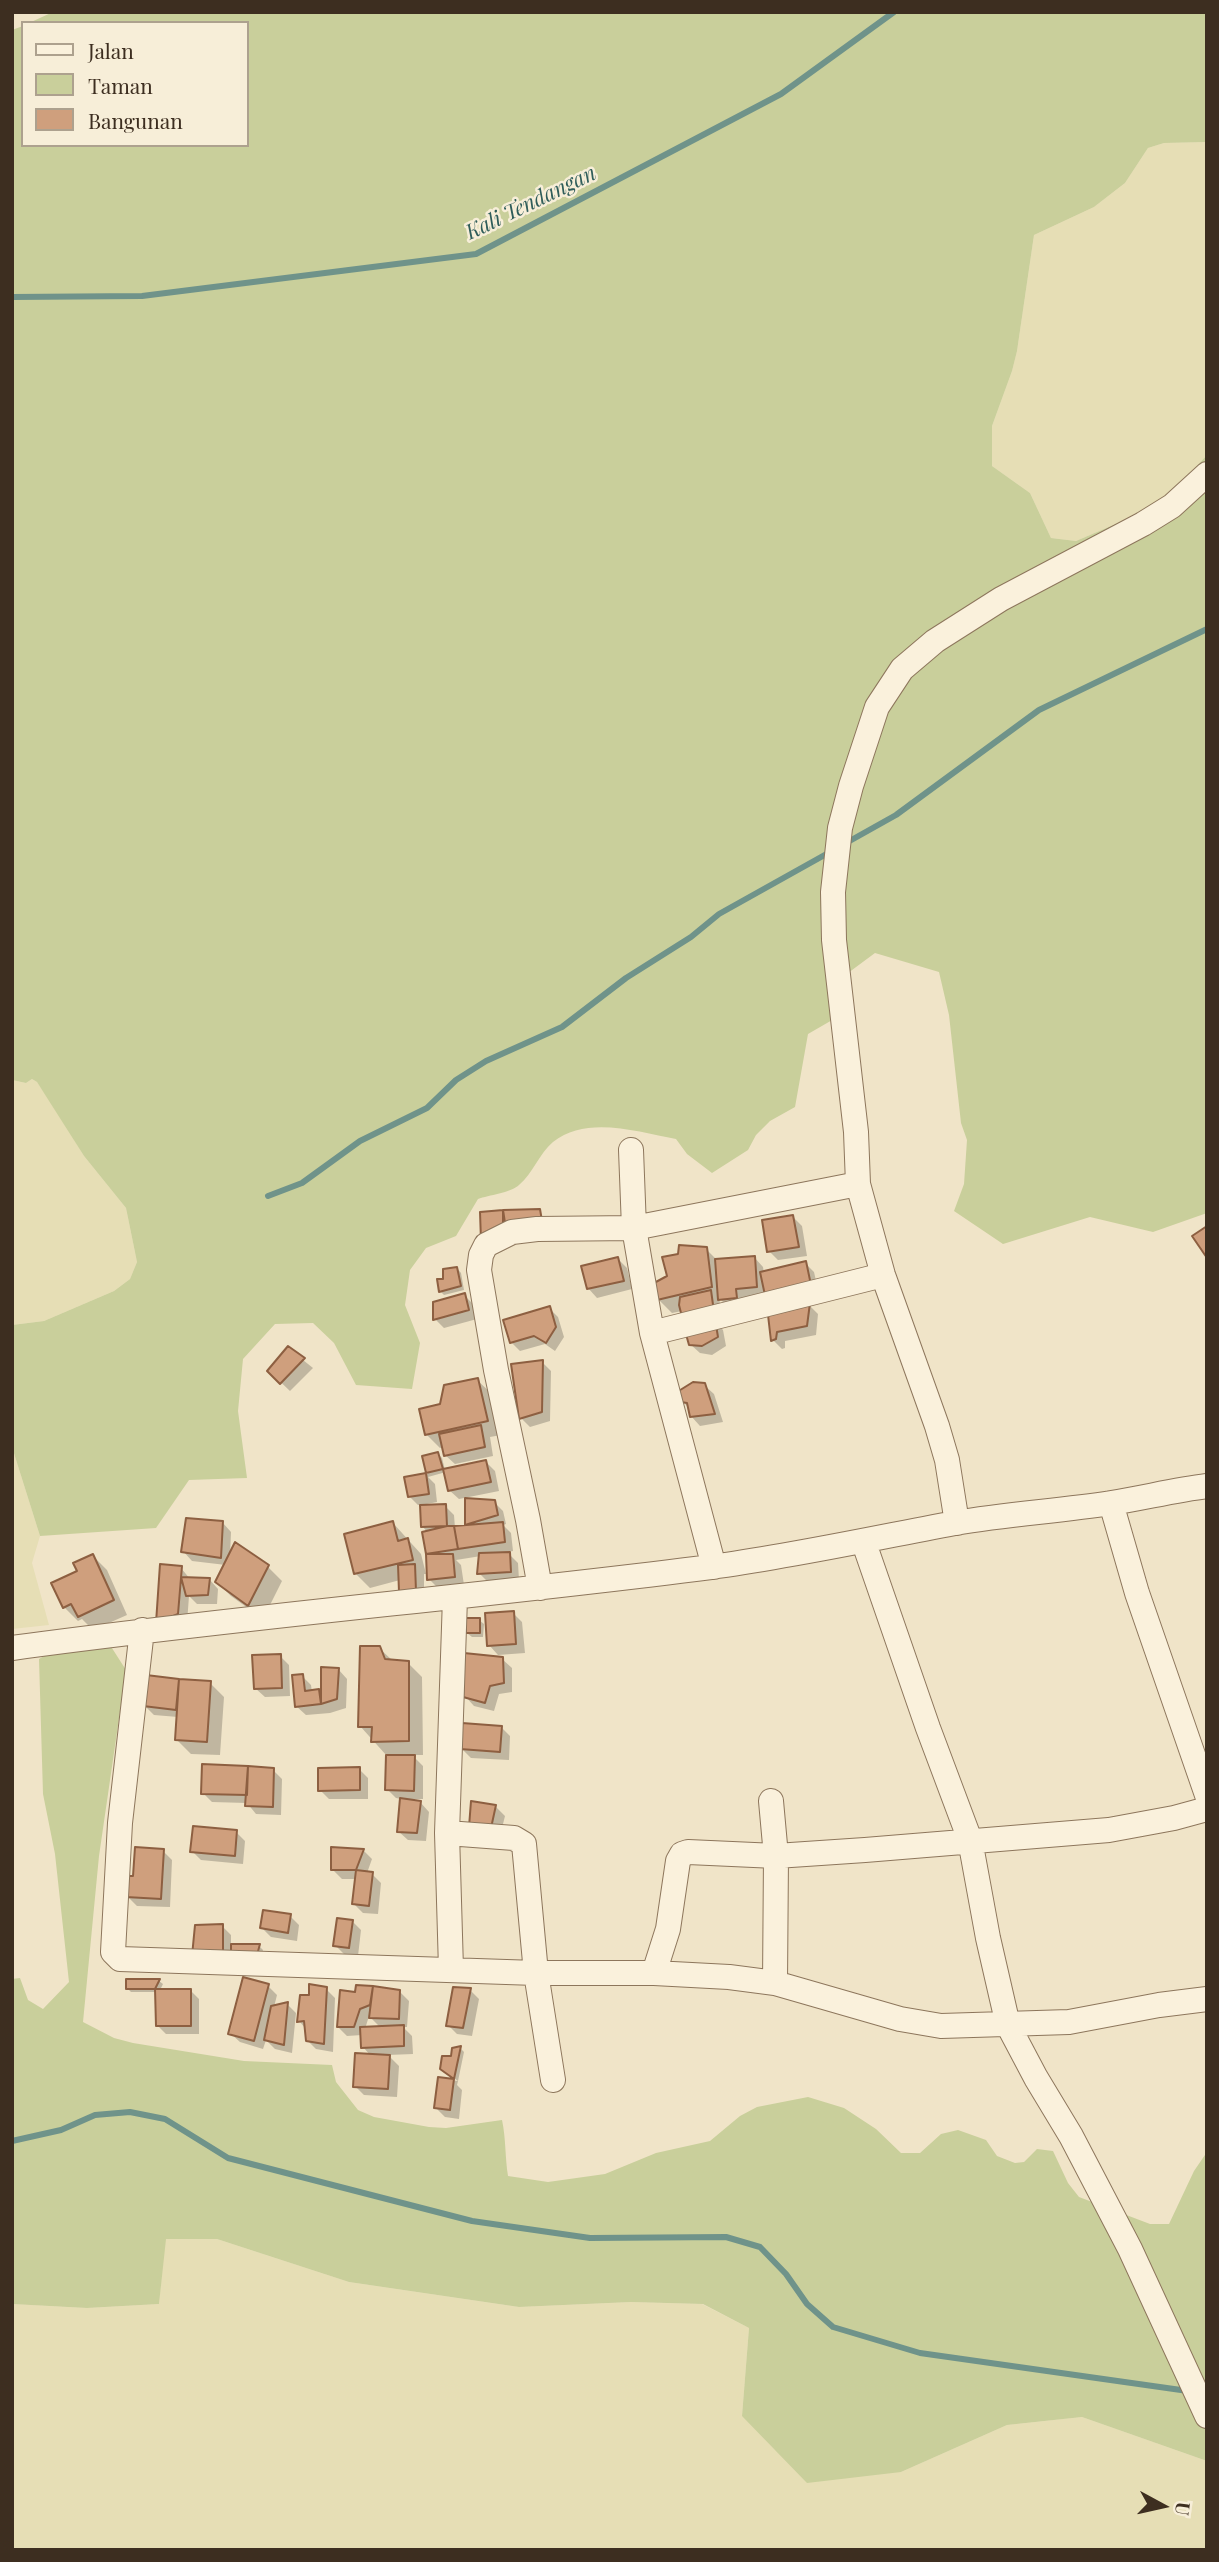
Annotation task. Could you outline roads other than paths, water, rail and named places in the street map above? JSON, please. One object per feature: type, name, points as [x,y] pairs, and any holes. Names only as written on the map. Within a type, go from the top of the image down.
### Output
[{"type":"street","points":[[957,1523],[947,1460],[883,1275],[858,1184],[856,1132],[834,940],[833,891],[840,828],[877,707],[902,669],[935,641],[992,605],[1172,506],[1207,474]]},
{"type":"street","points":[[631,1150],[634,1228],[652,1333],[714,1567]]},
{"type":"street","points":[[540,1588],[479,1270],[481,1255],[486,1245],[512,1232],[537,1229],[634,1228],[858,1184]]},
{"type":"street","points":[[652,1333],[883,1275]]},
{"type":"street","points":[[12,1648],[142,1630],[316,1610],[455,1598],[714,1567],[864,1543],[957,1523],[1111,1503],[1207,1486]]},
{"type":"street","points":[[1111,1503],[1137,1593],[1207,1795]]},
{"type":"street","points":[[864,1543],[970,1840],[993,1961],[1009,2025],[1036,2078],[1072,2136],[1130,2249],[1207,2416]]},
{"type":"street","points":[[451,1969],[447,1833],[455,1598]]},
{"type":"street","points":[[142,1630],[120,1823],[113,1952],[125,1960],[729,1977],[775,1983],[920,2024],[941,2026],[1069,2022],[1207,1999]]},
{"type":"street","points":[[771,1801],[776,1856],[775,1983]]},
{"type":"street","points":[[654,1973],[668,1929],[677,1861],[682,1854],[688,1852],[776,1856],[1109,1830],[1207,1809]]},
{"type":"street","points":[[447,1833],[514,1838],[524,1844],[536,1973],[553,2080]]},
{"type":"waterway","name":"Kali Tendangan","points":[[12,297],[142,296],[476,254],[781,94],[894,12]]},
{"type":"waterway","points":[[846,843],[896,815],[1039,710],[1207,629]]},
{"type":"waterway","points":[[268,1196],[302,1183],[360,1141],[427,1108],[456,1080],[486,1061],[562,1027],[626,978],[691,937],[719,914],[830,852]]},
{"type":"waterway","points":[[12,2141],[61,2130],[95,2115],[130,2112],[165,2119],[228,2158],[472,2221],[590,2238],[726,2237],[760,2247],[786,2274],[807,2304],[833,2327],[920,2353],[1188,2391]]}]
